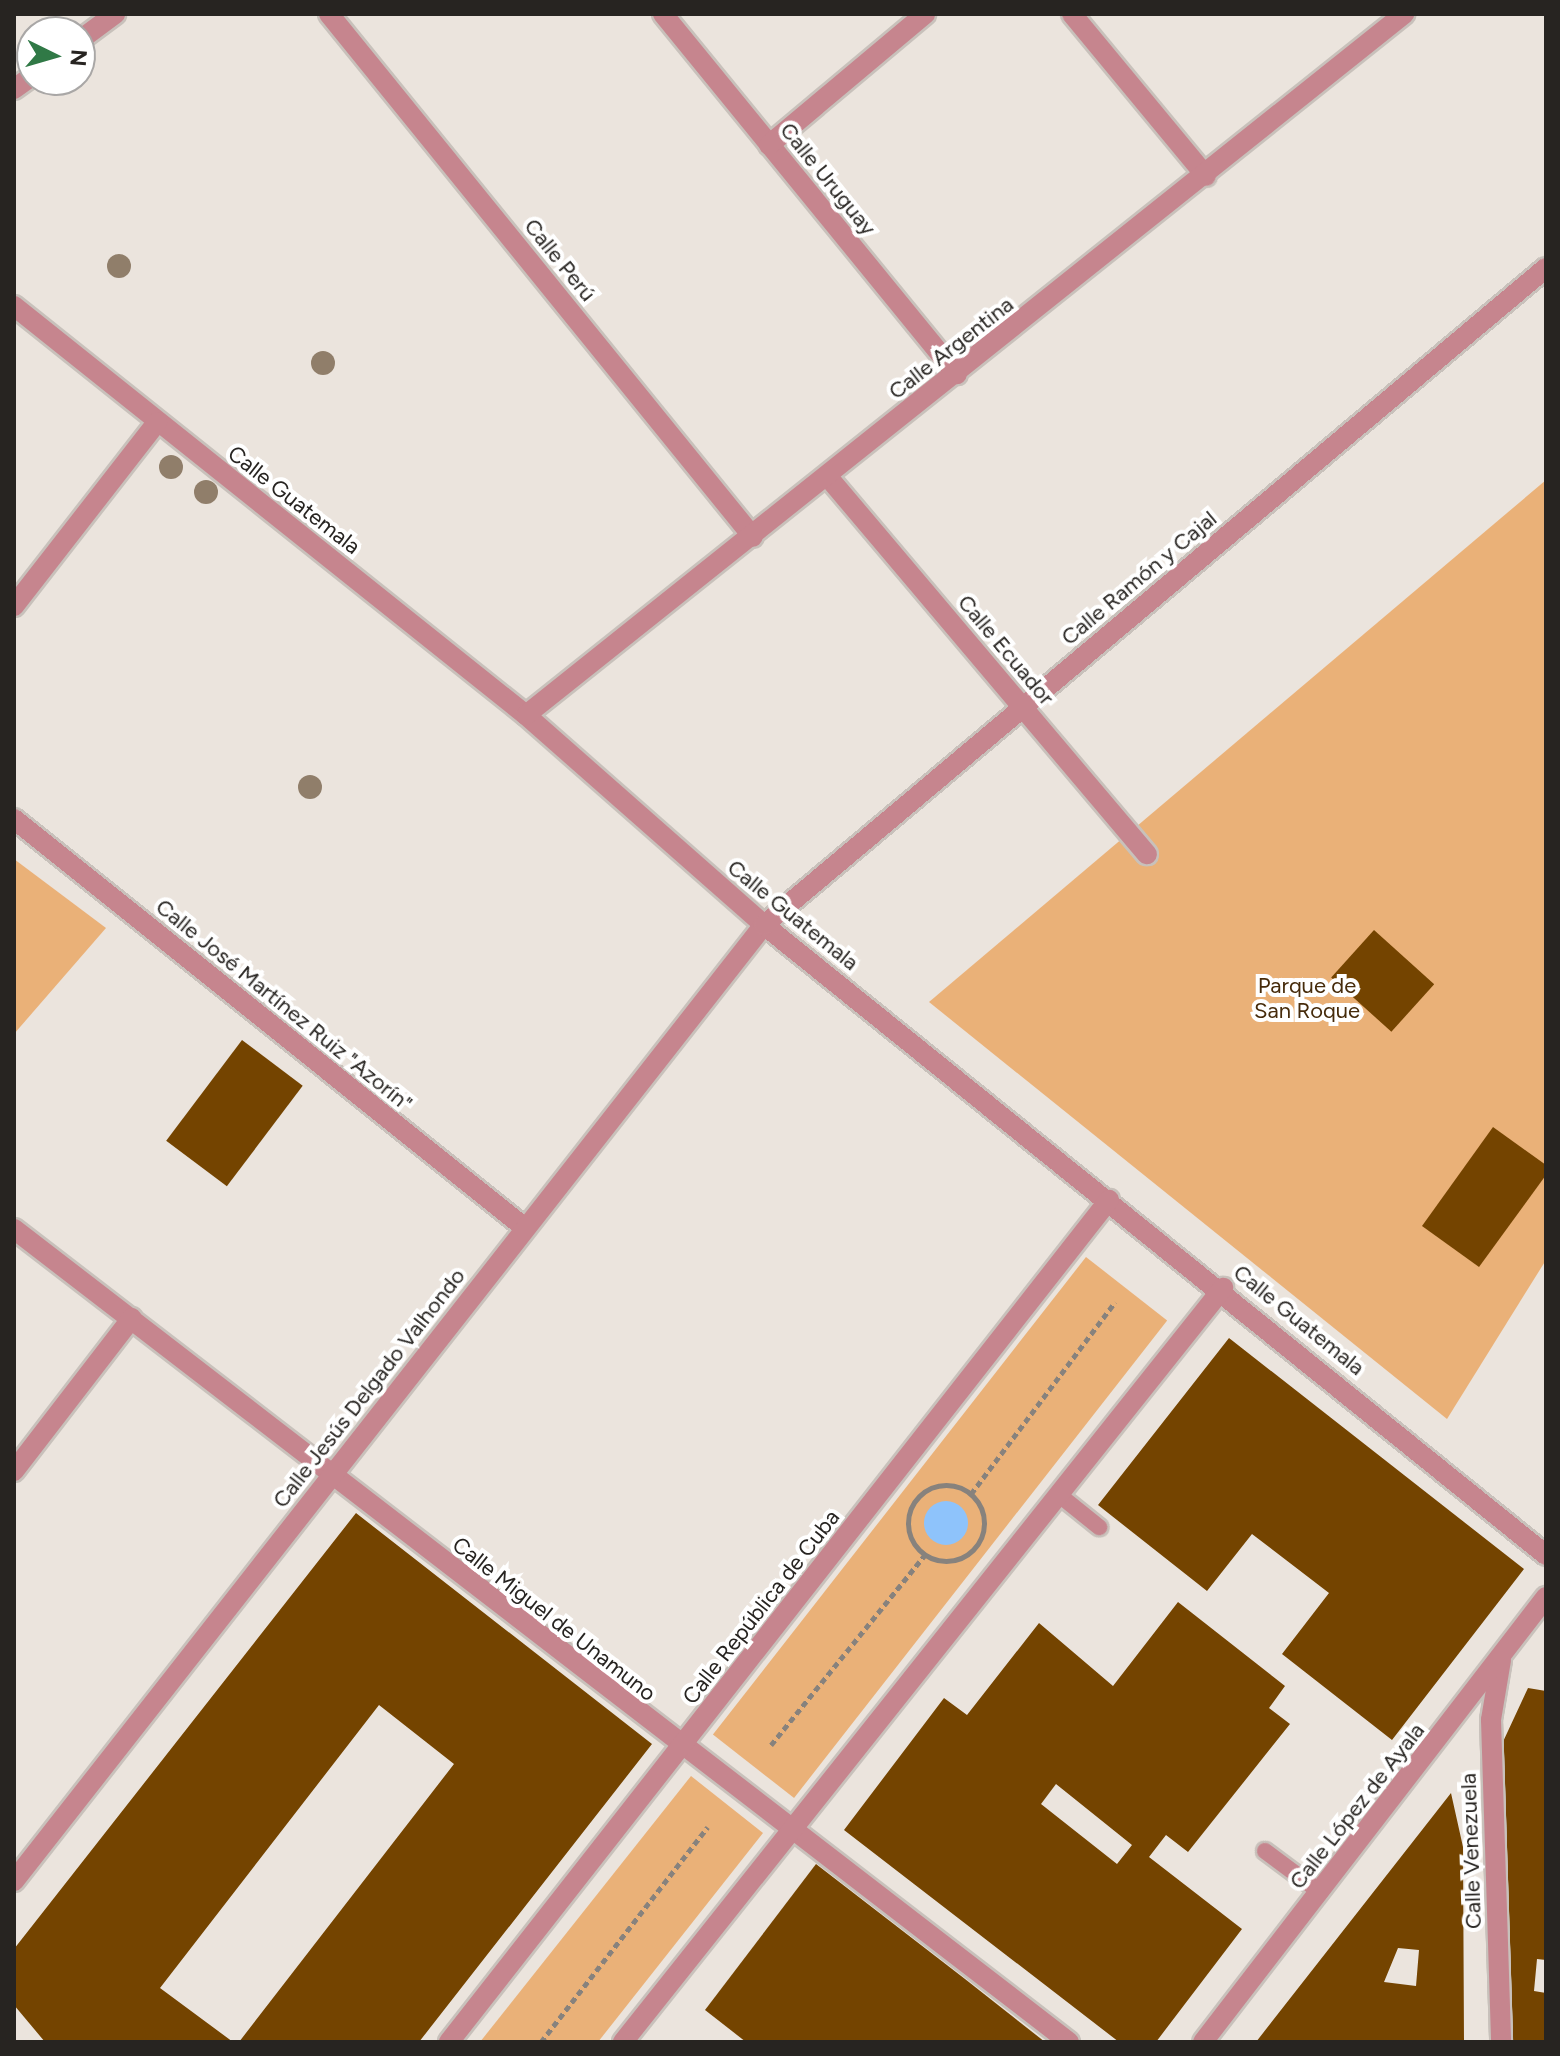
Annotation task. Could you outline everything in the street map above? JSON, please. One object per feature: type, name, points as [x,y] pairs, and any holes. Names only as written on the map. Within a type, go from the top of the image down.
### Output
[{"type":"street","points":[[96,28],[115,14]]},
{"type":"street","name":"Calle Perú","points":[[329,14],[753,537]]},
{"type":"street","name":"Calle Uruguay","points":[[663,14],[957,374]]},
{"type":"street","points":[[769,145],[925,14]]},
{"type":"street","points":[[1072,14],[1206,176]]},
{"type":"street","name":"Calle Argentina","points":[[526,715],[1206,176],[1404,14]]},
{"type":"street","name":"Calle Ramón y Cajal","points":[[764,925],[1546,268]]},
{"type":"street","name":"Calle Guatemala","points":[[14,306],[526,715],[764,925],[1223,1288],[1546,1555]]},
{"type":"street","points":[[14,606],[157,422]]},
{"type":"street","name":"Calle Ecuador","points":[[828,477],[1147,854]]},
{"type":"street","name":"Calle José Martínez Ruiz \"Azorín\"","points":[[14,819],[525,1228]]},
{"type":"street","name":"Calle Jesús Delgado Valhondo","points":[[14,1881],[764,925]]},
{"type":"street","name":"Calle República de Cuba","points":[[449,2042],[1109,1200]]},
{"type":"street","name":"Calle Miguel de Unamuno","points":[[14,1229],[789,1831],[1069,2042]]},
{"type":"street","points":[[623,2042],[1223,1288]]},
{"type":"street","points":[[14,1471],[132,1318]]},
{"type":"street","name":"Calle López de Ayala","points":[[1203,2042],[1501,1660],[1546,1597]]},
{"type":"street","name":"Calle Venezuela","points":[[1501,1660],[1491,1720],[1501,2042]]},
{"type":"lane","points":[[1058,1494],[1099,1527]]},
{"type":"lane","points":[[1265,1851],[1320,1892]]},
{"type":"path","points":[[971,1494],[1115,1302]]},
{"type":"path","points":[[945,1485],[971,1494],[985,1524],[975,1549],[953,1561],[925,1555],[908,1526],[914,1503],[945,1485]]},
{"type":"path","points":[[771,1745],[925,1555]]},
{"type":"path","points":[[541,2042],[708,1827]]},
{"type":"green space","name":"Parque de San Roque","points":[[1546,480],[1546,1260],[1447,1419],[929,1002]]},
{"type":"green space","points":[[14,859],[106,928],[14,1034]]},
{"type":"green space","points":[[1086,1257],[1167,1320],[794,1798],[713,1735]]},
{"type":"green space","points":[[691,1776],[763,1833],[598,2042],[480,2042]]},
{"type":"water","points":[[946,1501],[962,1507],[968,1523],[962,1539],[946,1545],[930,1539],[924,1523],[930,1507]]},
{"type":"building","points":[[1374,930],[1434,984],[1391,1032],[1331,978]]},
{"type":"building","points":[[242,1040],[303,1086],[227,1186],[166,1141]]},
{"type":"building","points":[[1493,1127],[1546,1165],[1546,1175],[1479,1267],[1422,1226]]},
{"type":"building","points":[[1229,1338],[1524,1569],[1392,1740],[1282,1654],[1329,1593],[1252,1534],[1207,1591],[1098,1505]]},
{"type":"building","points":[[356,1513],[652,1744],[419,2042],[239,2042],[454,1764],[379,1705],[160,1988],[233,2042],[45,2042],[14,2005],[14,1949]]},
{"type":"building","points":[[1178,1602],[1285,1686],[1269,1708],[1290,1724],[1188,1852],[1166,1835],[1149,1857],[1242,1929],[1156,2042],[1119,2042],[844,1830],[944,1698],[967,1715],[1039,1623],[1113,1686]],"holes":[[[1056,1784],[1132,1845],[1117,1864],[1041,1804]]]},
{"type":"building","points":[[1528,1688],[1546,1691],[1546,1960],[1537,1959],[1534,1991],[1546,1993],[1546,2042],[1502,2042],[1501,1746]]},
{"type":"building","points":[[1451,1793],[1463,1847],[1464,2042],[1256,2042]],"holes":[[[1398,1948],[1419,1950],[1416,1986],[1384,1982]]]},
{"type":"building","points":[[816,1864],[1045,2042],[746,2042],[705,2010]]}]
